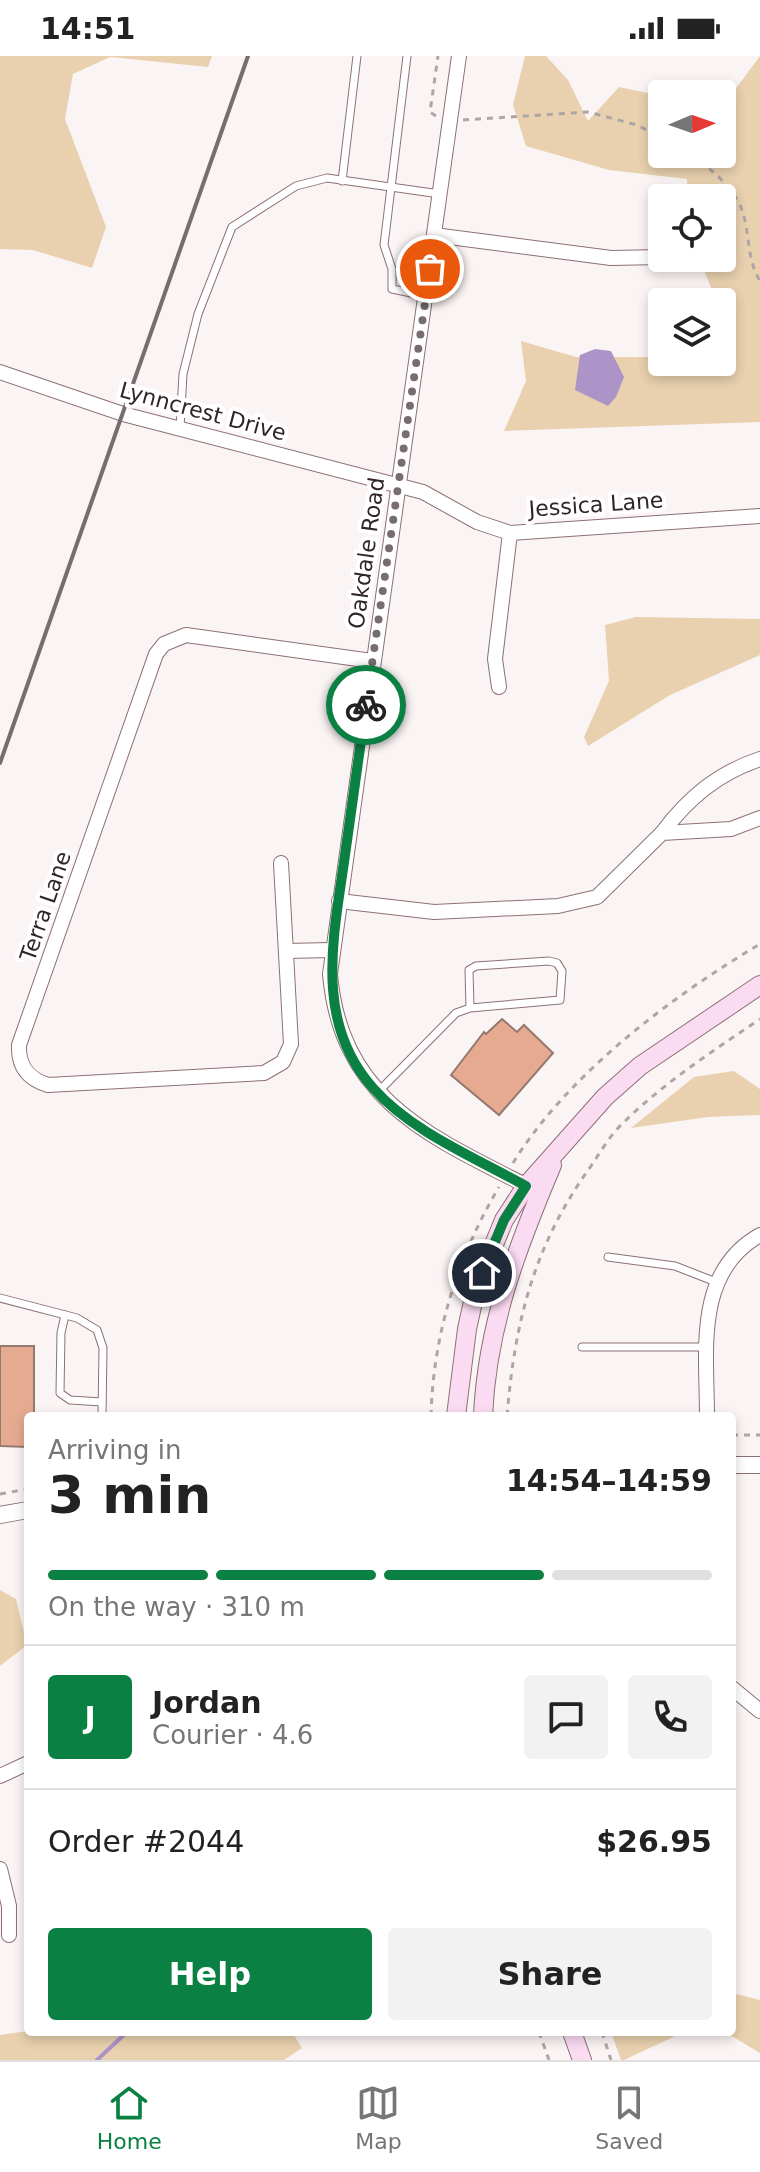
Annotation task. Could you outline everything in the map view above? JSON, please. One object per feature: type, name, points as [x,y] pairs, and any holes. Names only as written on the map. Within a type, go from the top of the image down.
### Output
[{"type":"main road","points":[[456,1412],[465,1342],[476,1288],[504,1220],[533,1189],[558,1151],[605,1097],[640,1066],[760,985]]},
{"type":"main road","points":[[483,1412],[494,1320],[533,1189]]},
{"type":"main road","points":[[573,2036],[582,2060]]},
{"type":"street","name":"Oakdale Road","points":[[459,56],[331,950],[333,1002],[339,1029],[358,1069],[377,1092],[430,1133],[533,1189]]},
{"type":"street","points":[[434,235],[611,258],[648,257]]},
{"type":"street","name":"Lynncrest Drive","points":[[0,372],[123,414],[398,485]]},
{"type":"street","name":"Jessica Lane","points":[[398,485],[423,492],[477,522],[510,533],[760,516]]},
{"type":"street","points":[[499,687],[495,659],[510,533]]},
{"type":"street","name":"Terra Lane","points":[[281,863],[291,1044],[283,1062],[274,1070],[48,1085],[29,1076],[22,1066],[19,1045],[156,654],[164,644],[186,635],[372,661]]},
{"type":"street","points":[[339,901],[434,912],[558,906],[597,897],[662,833],[693,796],[740,766],[760,759]]},
{"type":"street","points":[[662,833],[731,829],[760,818]]},
{"type":"street","points":[[286,951],[331,950]]},
{"type":"street","points":[[707,1412],[708,1313],[716,1282],[729,1260],[760,1235]]},
{"type":"street","points":[[736,1465],[760,1465]]},
{"type":"street","points":[[0,1515],[24,1511]]},
{"type":"street","points":[[736,1691],[760,1711]]},
{"type":"street","points":[[0,1776],[24,1765]]},
{"type":"street","points":[[0,1869],[9,1906],[9,1935]]},
{"type":"lane","points":[[342,181],[357,56]]},
{"type":"lane","points":[[407,56],[384,245],[392,269],[392,289],[426,296]]},
{"type":"lane","points":[[180,428],[183,374],[198,314],[232,227],[310,180],[327,178],[440,194]]},
{"type":"lane","points":[[377,1092],[456,1013],[470,1008],[560,1000],[562,971],[557,963],[549,961],[476,966],[469,970],[467,976],[470,1008]]},
{"type":"lane","points":[[608,1257],[675,1266],[716,1282]]},
{"type":"lane","points":[[0,1298],[88,1322],[101,1338],[102,1412]]},
{"type":"lane","points":[[65,1315],[59,1372],[63,1397],[102,1402]]},
{"type":"lane","points":[[582,1347],[707,1347]]},
{"type":"path","points":[[438,56],[430,112],[474,122],[588,112],[648,131]]},
{"type":"path","points":[[709,168],[722,178],[740,205],[753,271],[760,281]]},
{"type":"path","points":[[507,1412],[512,1350],[527,1287],[555,1222],[585,1174],[620,1125],[647,1100],[760,1019]]},
{"type":"path","points":[[736,1435],[760,1435]]},
{"type":"path","points":[[0,1494],[24,1490]]},
{"type":"path","points":[[540,2036],[549,2060]]},
{"type":"path","points":[[603,2036],[611,2060]]},
{"type":"shaded area","points":[[0,56],[212,56],[208,67],[110,57],[73,74],[65,119],[106,227],[92,268],[33,250],[0,249]]},
{"type":"shaded area","points":[[525,56],[546,56],[568,80],[588,121],[619,87],[648,93],[648,168],[736,168],[736,88],[760,56],[760,422],[504,431],[526,381],[521,341],[576,357],[648,357],[648,376],[736,376],[736,288],[711,288],[705,272],[736,272],[736,184],[687,184],[687,179],[609,170],[526,146],[513,105]]},
{"type":"shaded area","points":[[595,349],[611,351],[624,377],[616,397],[608,406],[575,390],[580,355]]},
{"type":"shaded area","points":[[636,617],[760,619],[760,655],[670,695],[588,746],[584,737],[609,681],[605,625]]},
{"type":"shaded area","points":[[734,1071],[760,1089],[760,1115],[708,1117],[631,1128],[694,1077]]},
{"type":"shaded area","points":[[0,1590],[16,1599],[24,1632],[24,1647],[0,1666]]},
{"type":"shaded area","points":[[736,1994],[760,2000],[760,2053],[732,2036],[736,2036]]},
{"type":"shaded area","points":[[24,2032],[24,2036],[294,2036],[302,2048],[284,2060],[0,2060],[0,2035]]},
{"type":"shaded area","points":[[612,2036],[675,2036],[624,2060],[621,2060]]},
{"type":"building","points":[[502,1019],[517,1032],[524,1025],[553,1053],[499,1115],[451,1075],[484,1032],[486,1034]]},
{"type":"building","points":[[0,1346],[34,1346],[34,1412],[24,1412],[24,1447],[0,1446]]},
{"type":"waterway","points":[[97,2060],[123,2036]]},
{"type":"railway","points":[[0,763],[248,56]]},
{"type":"way so far","points":[[366,705],[430,269]]},
{"type":"route","points":[[366,705],[331,950],[333,1002],[347,1049],[372,1087],[430,1133],[526,1186],[504,1220],[482,1273]]}]
